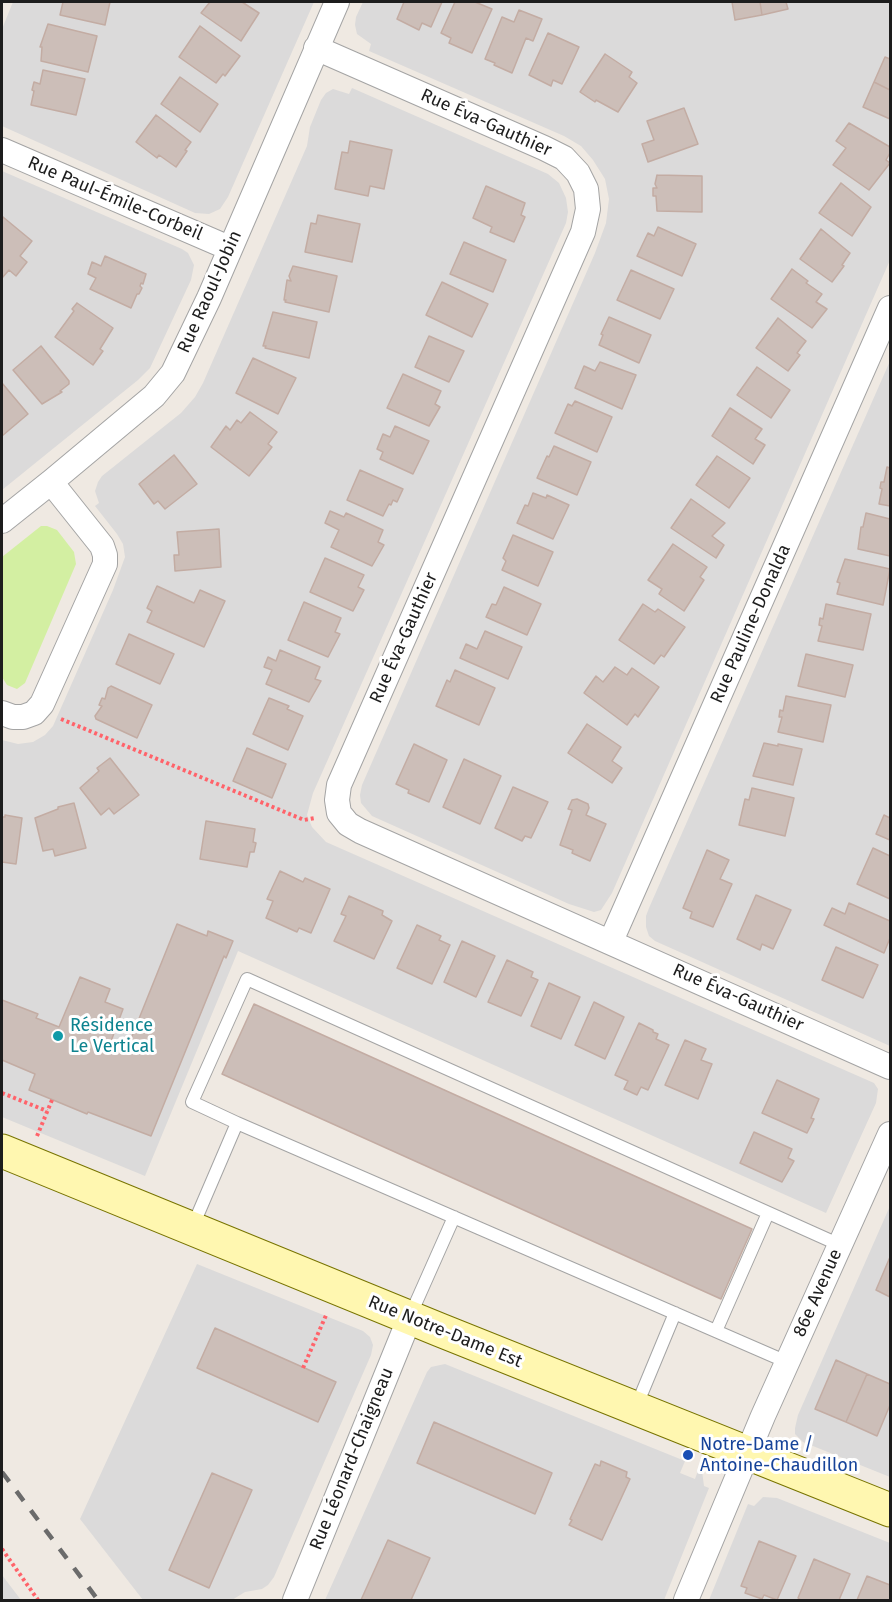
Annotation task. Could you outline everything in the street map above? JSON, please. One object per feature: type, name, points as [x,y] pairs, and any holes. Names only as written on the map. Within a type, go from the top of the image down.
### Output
[{"type":"main road","name":"Rue Notre-Dame Est","points":[[2,1151],[891,1510]]},
{"type":"street","name":"Rue Raoul-Jobin","points":[[2,521],[165,385],[180,359],[337,2]]},
{"type":"street","name":"Rue Éva-Gauthier","points":[[316,48],[564,158],[578,173],[586,189],[588,209],[583,232],[339,785],[337,800],[339,813],[348,824],[360,831],[891,1067]]},
{"type":"street","name":"Rue Paul-Émile-Corbeil","points":[[2,150],[229,248]]},
{"type":"street","name":"Rue Pauline-Donalda","points":[[611,941],[891,308]]},
{"type":"street","points":[[2,713],[13,717],[23,717],[34,713],[42,704],[105,564],[102,546],[51,482]]},
{"type":"street","name":"86e Avenue","points":[[686,1600],[787,1362],[891,1134]]},
{"type":"street","name":"Rue Léonard-Chaigneau","points":[[294,1600],[410,1317]]},
{"type":"lane","points":[[787,1362],[192,1102],[247,979],[840,1245]]},
{"type":"lane","points":[[191,1229],[237,1123]]},
{"type":"lane","points":[[716,1331],[768,1213]]},
{"type":"lane","points":[[410,1317],[454,1217]]},
{"type":"lane","points":[[636,1408],[675,1313]]},
{"type":"path","points":[[58,717],[304,820],[339,813]]},
{"type":"path","points":[[2,1093],[47,1111]]},
{"type":"path","points":[[37,1136],[52,1100]]},
{"type":"path","points":[[303,1368],[327,1312]]},
{"type":"path","points":[[2,1549],[38,1600]]},
{"type":"shaded area","points":[[13,2],[314,2],[228,197],[220,209],[209,214],[195,213],[2,126],[2,29]]},
{"type":"shaded area","points":[[363,2],[890,2],[890,260],[612,893],[601,910],[594,912],[569,904],[372,816],[361,803],[362,785],[595,253],[606,223],[609,199],[605,179],[581,146],[564,136],[369,51],[371,44],[357,34],[355,25]]},
{"type":"shaded area","points":[[352,88],[548,174],[559,183],[566,198],[568,212],[566,223],[313,793],[307,815],[312,827],[326,842],[874,1083],[878,1089],[876,1103],[826,1213],[238,951],[145,1176],[2,1117],[2,740],[18,744],[33,742],[45,735],[53,726],[113,590],[125,557],[123,544],[95,506],[99,503],[95,491],[98,482],[102,476],[181,413],[195,397],[307,146],[310,127],[321,100],[333,89],[349,94]]},
{"type":"shaded area","points":[[2,171],[182,249],[188,253],[194,265],[191,280],[150,368],[2,490]]},
{"type":"shaded area","points":[[890,361],[890,1046],[655,941],[649,936],[646,916]]},
{"type":"shaded area","points":[[890,1206],[890,1477],[803,1442],[795,1434],[795,1428],[798,1415]]},
{"type":"shaded area","points":[[197,1264],[363,1331],[370,1337],[373,1345],[371,1355],[274,1577],[268,1585],[262,1589],[245,1592],[232,1600],[143,1600],[80,1519]]},
{"type":"shaded area","points":[[445,1364],[685,1461],[680,1473],[695,1479],[699,1468],[702,1471],[704,1486],[709,1488],[664,1600],[325,1600],[427,1372],[431,1367]]},
{"type":"shaded area","points":[[763,1497],[777,1498],[890,1543],[890,1600],[709,1600],[748,1504],[754,1506]]},
{"type":"shaded area","points":[[2,1575],[21,1600],[2,1600]]},
{"type":"green space","points":[[41,526],[57,530],[74,552],[76,564],[25,683],[17,689],[7,685],[2,677],[2,557]]},
{"type":"building","points":[[63,2],[110,2],[105,25],[60,15]]},
{"type":"building","points":[[210,2],[242,2],[259,13],[241,41],[201,13]]},
{"type":"building","points":[[404,2],[442,2],[431,27],[422,23],[419,30],[397,19]]},
{"type":"building","points":[[455,2],[475,2],[492,9],[472,53],[449,43],[451,38],[441,33]]},
{"type":"building","points":[[732,2],[760,2],[762,15],[735,20]]},
{"type":"building","points":[[760,2],[786,2],[788,9],[762,15]]},
{"type":"building","points":[[519,10],[542,19],[533,41],[526,38],[512,73],[485,59],[502,17],[514,22]]},
{"type":"building","points":[[48,24],[97,36],[88,72],[41,61],[42,47],[40,47]]},
{"type":"building","points":[[200,26],[240,56],[225,76],[223,74],[216,83],[179,57]]},
{"type":"building","points":[[548,33],[579,47],[562,84],[553,80],[551,86],[529,75]]},
{"type":"building","points":[[605,54],[632,72],[629,77],[637,83],[618,112],[596,100],[595,102],[580,92]]},
{"type":"building","points":[[885,57],[890,59],[890,90],[874,82]]},
{"type":"building","points":[[43,70],[85,79],[76,115],[31,105],[34,82],[40,84]]},
{"type":"building","points":[[180,77],[218,104],[200,132],[161,104]]},
{"type":"building","points":[[874,82],[890,90],[890,119],[863,107]]},
{"type":"building","points":[[684,108],[698,144],[648,162],[642,144],[654,140],[647,121]]},
{"type":"building","points":[[156,115],[191,142],[176,167],[159,155],[157,158],[136,142]]},
{"type":"building","points":[[849,123],[890,147],[886,160],[890,163],[869,190],[833,165],[846,148],[836,141]]},
{"type":"building","points":[[350,141],[392,150],[384,189],[370,186],[368,196],[335,189],[342,152],[348,153]]},
{"type":"building","points":[[657,175],[702,176],[702,212],[657,211],[653,188],[657,188],[655,184]]},
{"type":"building","points":[[841,183],[871,207],[852,236],[819,213]]},
{"type":"building","points":[[486,186],[525,203],[521,215],[525,217],[514,242],[490,232],[492,227],[473,218]]},
{"type":"building","points":[[318,215],[360,224],[352,262],[305,252],[311,223],[316,224]]},
{"type":"building","points":[[3,217],[32,241],[20,256],[27,262],[16,276],[9,270],[2,278],[2,220]]},
{"type":"building","points":[[658,227],[696,244],[682,276],[637,256],[648,233],[654,236]]},
{"type":"building","points":[[821,229],[850,253],[832,282],[800,259]]},
{"type":"building","points":[[464,242],[506,260],[493,292],[450,274]]},
{"type":"building","points":[[105,256],[146,274],[140,286],[142,288],[131,308],[90,289],[96,278],[88,274],[92,262],[101,266]]},
{"type":"building","points":[[293,266],[337,276],[329,312],[285,302],[287,280],[291,281],[289,276]]},
{"type":"building","points":[[792,269],[822,294],[816,302],[827,309],[812,328],[771,299]]},
{"type":"building","points":[[631,270],[674,289],[660,319],[617,300]]},
{"type":"building","points":[[442,282],[488,304],[472,337],[426,315]]},
{"type":"building","points":[[77,303],[113,328],[100,349],[103,351],[93,365],[55,337],[74,311],[72,309]]},
{"type":"building","points":[[273,312],[317,322],[309,358],[263,346]]},
{"type":"building","points":[[609,317],[651,335],[639,363],[599,345],[603,335],[601,334]]},
{"type":"building","points":[[778,318],[806,341],[797,353],[800,355],[788,371],[756,348]]},
{"type":"building","points":[[429,336],[464,351],[449,382],[415,367]]},
{"type":"building","points":[[41,346],[69,381],[69,384],[60,391],[62,392],[42,404],[13,370]]},
{"type":"building","points":[[253,358],[296,378],[278,414],[236,393]]},
{"type":"building","points":[[600,362],[636,375],[622,409],[575,388],[584,366],[595,371]]},
{"type":"building","points":[[757,367],[790,390],[771,418],[737,395]]},
{"type":"building","points":[[403,374],[441,391],[435,404],[440,407],[429,426],[387,408]]},
{"type":"building","points":[[2,383],[28,414],[2,436]]},
{"type":"building","points":[[575,401],[612,417],[597,452],[555,433],[568,404],[572,406]]},
{"type":"building","points":[[730,408],[762,429],[755,439],[765,445],[753,464],[712,436]]},
{"type":"building","points":[[250,412],[277,432],[268,444],[272,447],[249,476],[211,447],[226,426],[230,430],[237,420],[241,423]]},
{"type":"building","points":[[395,426],[429,441],[413,474],[380,459],[383,452],[377,449],[383,434],[390,437]]},
{"type":"building","points":[[554,446],[591,462],[577,495],[537,478]]},
{"type":"building","points":[[174,455],[197,484],[165,509],[158,501],[154,504],[139,484]]},
{"type":"building","points":[[717,456],[750,478],[729,508],[696,485]]},
{"type":"building","points":[[887,467],[890,468],[890,506],[879,504],[881,482],[884,482]]},
{"type":"building","points":[[360,470],[403,489],[397,502],[393,500],[391,505],[389,504],[383,516],[347,500]]},
{"type":"building","points":[[533,493],[546,498],[547,495],[569,505],[553,539],[517,523]]},
{"type":"building","points":[[691,499],[725,523],[712,536],[724,545],[716,558],[671,528]]},
{"type":"building","points":[[330,511],[344,517],[346,513],[383,530],[378,542],[384,545],[372,566],[331,547],[339,530],[325,523]]},
{"type":"building","points":[[866,513],[890,519],[890,556],[858,549],[861,527],[863,527]]},
{"type":"building","points":[[219,529],[221,567],[175,571],[174,555],[179,555],[177,532]]},
{"type":"building","points":[[513,535],[553,552],[538,586],[502,570],[506,561],[503,558]]},
{"type":"building","points":[[673,544],[707,567],[700,577],[704,580],[684,611],[659,594],[662,589],[648,580]]},
{"type":"building","points":[[325,558],[364,575],[358,587],[364,590],[353,611],[310,592]]},
{"type":"building","points":[[845,559],[890,569],[883,605],[837,594],[840,583],[837,582]]},
{"type":"building","points":[[157,586],[194,603],[200,590],[225,601],[204,647],[147,622],[152,611],[147,608]]},
{"type":"building","points":[[504,587],[541,604],[527,635],[486,617],[492,604],[496,605]]},
{"type":"building","points":[[304,602],[341,618],[335,632],[340,634],[328,657],[288,640]]},
{"type":"building","points":[[643,604],[655,612],[658,609],[685,627],[664,657],[661,655],[654,664],[619,640]]},
{"type":"building","points":[[826,604],[871,614],[863,650],[818,641],[822,626],[819,625],[820,618],[823,619]]},
{"type":"building","points":[[485,631],[522,647],[508,679],[460,658],[466,644],[477,649]]},
{"type":"building","points":[[129,634],[174,654],[160,684],[116,664]]},
{"type":"building","points":[[280,650],[320,667],[315,679],[321,681],[309,702],[266,684],[272,670],[264,667],[268,657],[276,661]]},
{"type":"building","points":[[806,654],[853,665],[845,697],[798,686]]},
{"type":"building","points":[[615,667],[627,675],[632,668],[659,687],[638,717],[635,714],[627,725],[584,693],[596,676],[603,682]]},
{"type":"building","points":[[455,670],[495,688],[479,725],[436,706],[447,680],[450,682]]},
{"type":"building","points":[[111,686],[152,705],[137,738],[96,719],[95,716],[102,706],[99,705],[102,698],[105,699],[108,688]]},
{"type":"building","points":[[786,696],[831,705],[823,742],[778,732],[782,717],[779,717],[780,710],[783,711]]},
{"type":"building","points":[[269,698],[289,706],[287,709],[303,716],[288,750],[253,734]]},
{"type":"building","points":[[587,724],[621,747],[612,761],[622,768],[612,783],[568,753]]},
{"type":"building","points":[[764,743],[802,749],[793,785],[753,776]]},
{"type":"building","points":[[414,744],[447,760],[429,802],[408,793],[409,790],[396,784]]},
{"type":"building","points":[[247,748],[286,764],[272,798],[233,781]]},
{"type":"building","points":[[110,758],[139,795],[114,814],[109,808],[101,815],[80,788],[99,771],[97,768]]},
{"type":"building","points":[[464,759],[501,776],[480,824],[443,807]]},
{"type":"building","points":[[513,787],[548,802],[531,838],[525,836],[522,841],[495,828]]},
{"type":"building","points":[[752,788],[794,798],[785,836],[739,825],[745,799],[749,800]]},
{"type":"building","points":[[577,799],[588,804],[586,815],[606,824],[590,861],[560,845],[572,810],[568,809],[572,800]]},
{"type":"building","points":[[74,803],[86,848],[55,856],[53,849],[43,851],[35,818],[58,809],[58,807]]},
{"type":"building","points":[[5,815],[22,818],[16,864],[2,862],[2,817]]},
{"type":"building","points":[[884,815],[890,818],[890,840],[876,834]]},
{"type":"building","points":[[206,821],[255,829],[253,842],[256,843],[254,852],[250,852],[247,867],[200,859]]},
{"type":"building","points":[[873,848],[890,856],[890,899],[857,884]]},
{"type":"building","points":[[707,850],[729,860],[720,879],[732,884],[713,927],[690,918],[692,912],[683,908]]},
{"type":"building","points":[[280,871],[303,882],[305,878],[330,889],[311,933],[299,928],[297,932],[266,918],[273,901],[267,899]]},
{"type":"building","points":[[756,895],[791,910],[773,949],[762,944],[760,950],[737,939]]},
{"type":"building","points":[[349,896],[383,911],[382,915],[392,921],[374,959],[334,941],[346,916],[341,914]]},
{"type":"building","points":[[849,903],[890,921],[890,938],[884,953],[824,925],[832,908],[845,914]]},
{"type":"building","name":"Résidence Le Vertical","points":[[177,924],[207,936],[208,931],[233,941],[226,958],[224,956],[151,1136],[88,1112],[87,1114],[29,1090],[35,1074],[2,1060],[2,1000],[38,1014],[36,1018],[59,1027],[80,977],[110,989],[105,1002],[123,1009],[110,1044],[126,1051]]},
{"type":"building","points":[[417,925],[441,936],[439,940],[450,945],[432,984],[397,968]]},
{"type":"building","points":[[462,941],[495,956],[476,997],[444,982]]},
{"type":"building","points":[[836,947],[878,965],[863,998],[822,980]]},
{"type":"building","points":[[507,960],[533,972],[531,977],[538,980],[521,1016],[488,1002]]},
{"type":"building","points":[[549,983],[580,997],[561,1039],[531,1026]]},
{"type":"building","points":[[594,1002],[624,1017],[605,1059],[575,1045]]},
{"type":"building","points":[[254,1004],[752,1229],[721,1299],[222,1074]]},
{"type":"building","points":[[639,1023],[658,1034],[656,1039],[669,1045],[648,1090],[641,1087],[637,1095],[624,1089],[628,1081],[615,1075]]},
{"type":"building","points":[[685,1040],[706,1049],[701,1060],[712,1064],[698,1099],[665,1085]]},
{"type":"building","points":[[777,1080],[819,1099],[811,1118],[814,1119],[807,1133],[762,1113]]},
{"type":"building","points":[[754,1132],[792,1149],[788,1158],[794,1161],[782,1182],[740,1163]]},
{"type":"building","points":[[890,1257],[890,1297],[876,1290]]},
{"type":"building","points":[[215,1328],[336,1382],[318,1422],[197,1368]]},
{"type":"building","points":[[836,1360],[867,1374],[846,1422],[815,1409]]},
{"type":"building","points":[[867,1374],[890,1384],[890,1405],[877,1436],[846,1422]]},
{"type":"building","points":[[434,1422],[552,1473],[535,1514],[417,1463]]},
{"type":"building","points":[[601,1461],[627,1472],[626,1477],[630,1479],[602,1540],[569,1525],[595,1464],[600,1466]]},
{"type":"building","points":[[212,1473],[252,1490],[209,1588],[169,1570]]},
{"type":"building","points":[[388,1540],[430,1558],[411,1600],[361,1600]]},
{"type":"building","points":[[759,1541],[796,1556],[777,1600],[764,1595],[762,1599],[745,1593],[747,1588],[741,1586]]},
{"type":"building","points":[[814,1559],[850,1574],[839,1600],[801,1600],[798,1598]]},
{"type":"building","points":[[867,1576],[890,1585],[890,1600],[857,1600]]},
{"type":"railway","points":[[2,1472],[98,1600]]},
{"type":"place","name":"Résidence Le Vertical","points":[[58,1036]]},
{"type":"place","name":"Notre-Dame / Antoine-Chaudillon","points":[[688,1455]]}]
